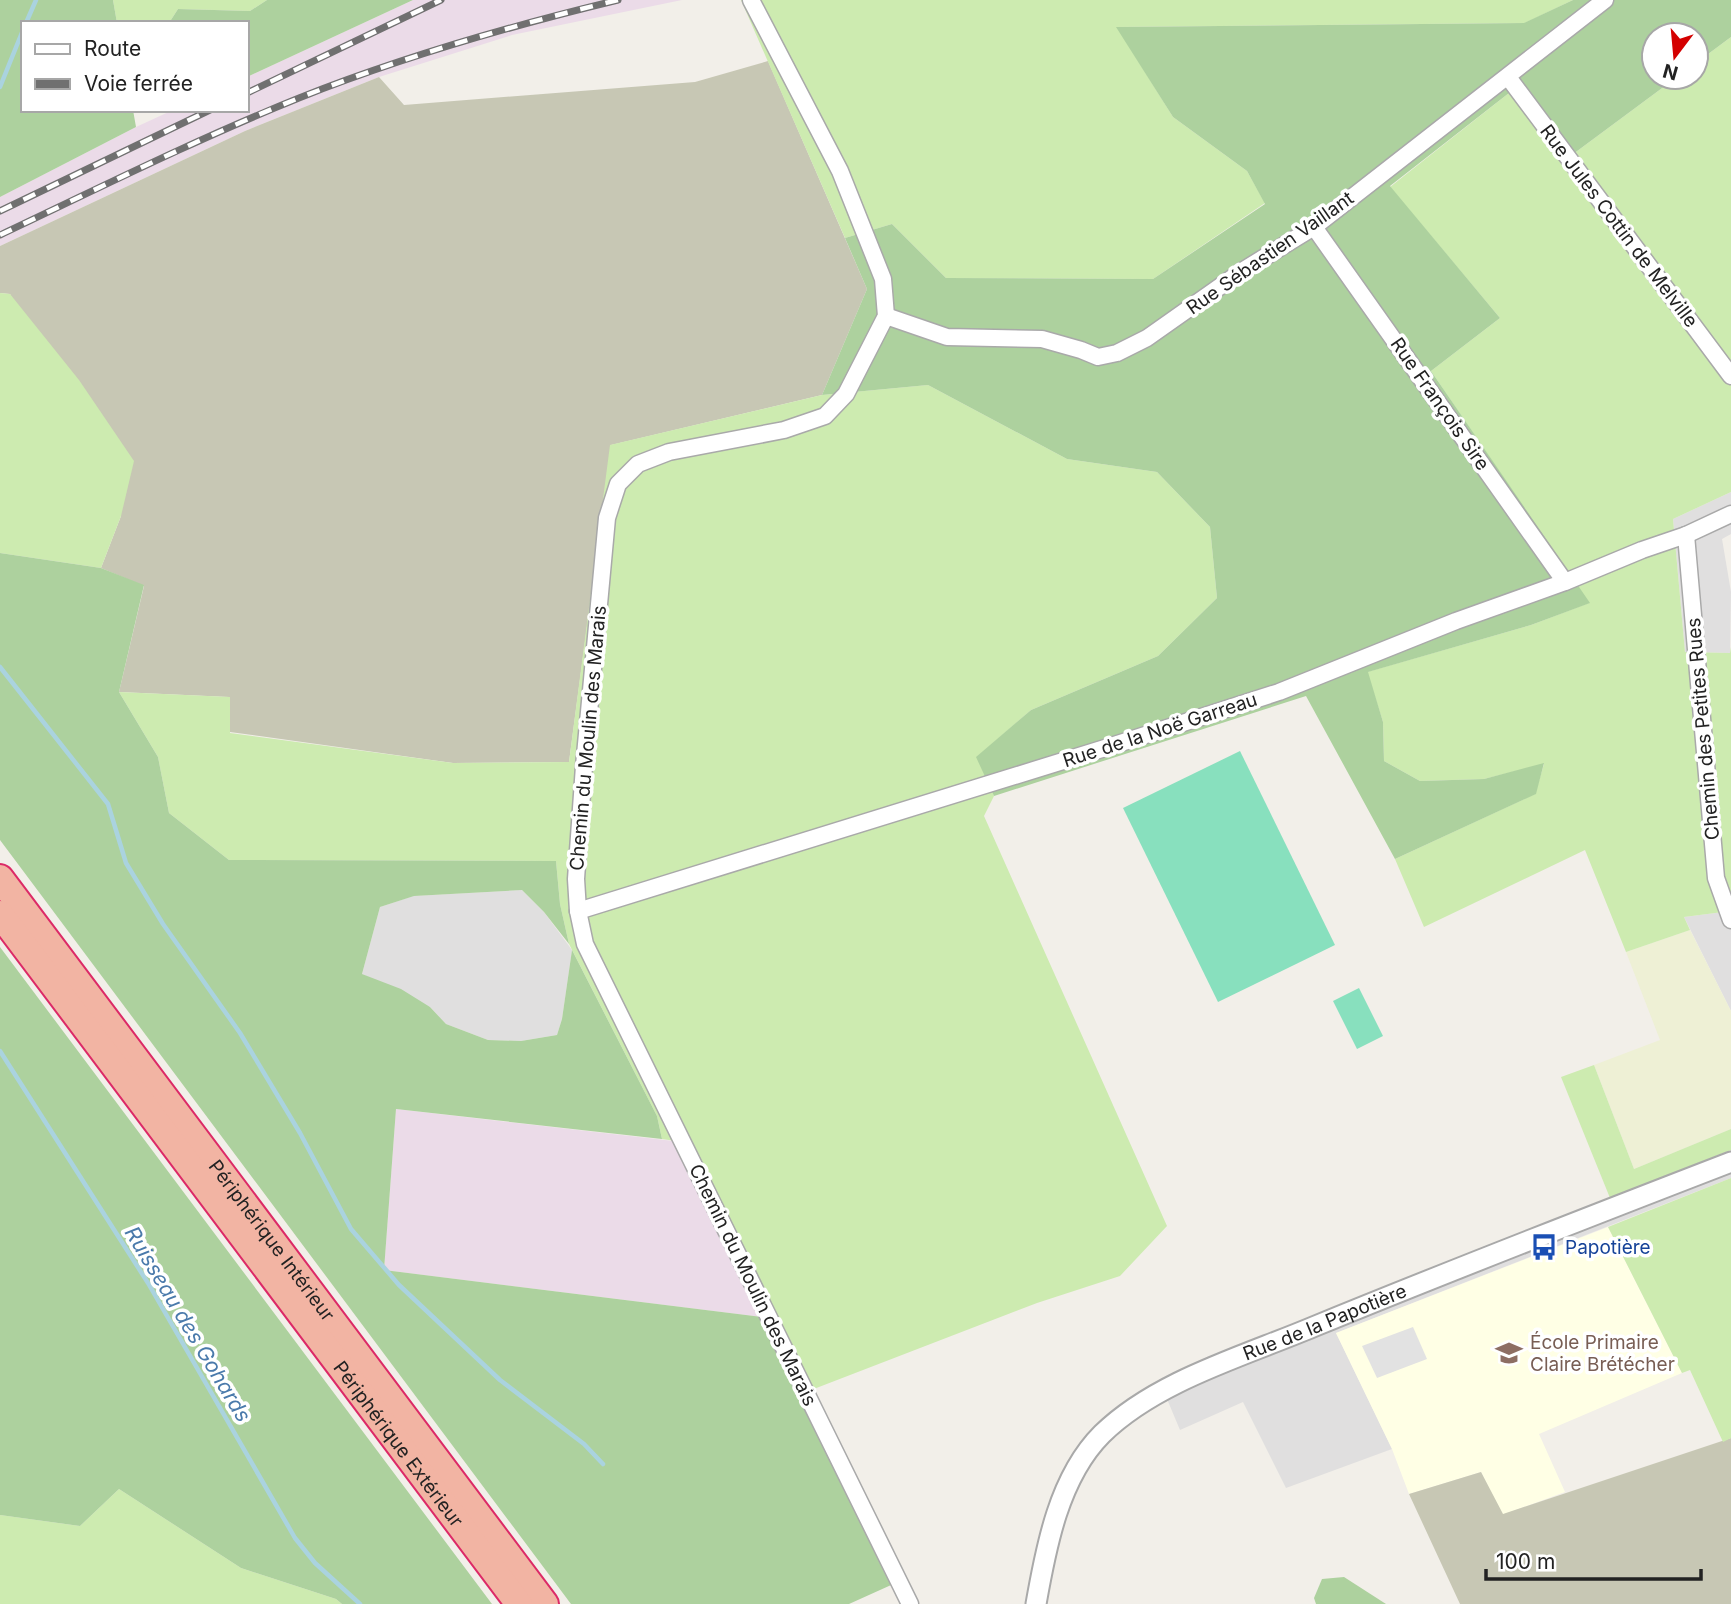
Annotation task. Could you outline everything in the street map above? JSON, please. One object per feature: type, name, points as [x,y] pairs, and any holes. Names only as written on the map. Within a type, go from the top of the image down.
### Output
[{"type":"highway","name":"Périphérique Intérieur","points":[[0,878],[545,1604]]},
{"type":"highway","name":"Périphérique Extérieur","points":[[0,914],[519,1604]]},
{"type":"street","points":[[751,0],[840,172],[883,279],[887,316]]},
{"type":"street","name":"Rue Sébastien Vaillant","points":[[887,316],[947,337],[1042,339],[1098,357],[1117,353],[1147,338],[1242,271],[1314,227],[1605,0]]},
{"type":"street","name":"Rue Jules Cottin de Melville","points":[[1508,77],[1731,376]]},
{"type":"street","name":"Rue François Sire","points":[[1314,227],[1565,582]]},
{"type":"street","name":"Chemin du Moulin des Marais","points":[[887,316],[845,394],[825,416],[784,430],[669,452],[638,464],[618,484],[607,518],[576,870],[578,911],[585,944],[910,1604]]},
{"type":"street","name":"Rue de la Noë Garreau","points":[[578,911],[1279,692],[1456,621],[1686,535],[1731,514]]},
{"type":"street","name":"Chemin des Petites Rues","points":[[1686,535],[1716,878],[1731,920]]},
{"type":"street","name":"Rue de la Papotière","points":[[1036,1604],[1054,1525],[1082,1460],[1101,1435],[1159,1391],[1411,1287],[1731,1162]]},
{"type":"shaded area","points":[[413,0],[682,0],[512,35],[379,77],[245,131],[0,246],[0,197],[169,112],[248,112],[248,77]]},
{"type":"shaded area","points":[[768,61],[867,289],[822,395],[611,445],[569,762],[453,763],[230,732],[229,697],[119,692],[144,586],[101,568],[121,516],[10,294],[0,293],[0,246],[245,131],[379,77],[404,105],[695,82]]},
{"type":"shaded area","points":[[1731,492],[1731,534],[1722,539],[1731,592],[1730,653],[1685,652],[1673,519]]},
{"type":"shaded area","points":[[522,890],[544,912],[572,950],[562,1019],[557,1035],[521,1041],[488,1040],[446,1024],[430,1007],[362,974],[380,907],[413,896]]},
{"type":"shaded area","points":[[1731,911],[1731,1011],[1684,917]]},
{"type":"shaded area","points":[[1690,930],[1731,1011],[1731,1129],[1634,1169],[1594,1065],[1660,1040],[1626,952]]},
{"type":"shaded area","points":[[396,1109],[682,1142],[770,1318],[384,1270]]},
{"type":"shaded area","points":[[1731,1150],[1731,1178],[1336,1333],[1392,1449],[1286,1488],[1243,1402],[1180,1430],[1159,1380],[1571,1220],[1610,1198]]},
{"type":"shaded area","name":"École Primaire Claire Brétécher","points":[[1608,1227],[1682,1373],[1539,1434],[1565,1492],[1502,1515],[1481,1472],[1409,1494],[1392,1449],[1336,1333]]},
{"type":"shaded area","points":[[1413,1327],[1427,1359],[1377,1378],[1362,1346]]},
{"type":"shaded area","points":[[1731,1438],[1731,1604],[1460,1604],[1409,1494],[1481,1472],[1503,1514]]},
{"type":"green space","points":[[0,0],[113,0],[117,21],[21,21],[21,112],[133,112],[136,127],[0,197]]},
{"type":"green space","points":[[113,0],[267,0],[250,11],[178,9],[170,21],[117,21]]},
{"type":"green space","points":[[267,0],[413,0],[248,77],[248,21],[170,21],[178,9],[250,11]]},
{"type":"green space","points":[[741,0],[1573,0],[1525,23],[1117,27],[1173,117],[1247,171],[1265,203],[1153,279],[946,278],[892,224],[845,238]]},
{"type":"green space","points":[[1573,0],[1731,0],[1731,37],[1710,53],[1710,21],[1640,21],[1640,91],[1658,91],[1561,163],[1509,93],[1390,186],[1500,318],[1431,371],[1590,603],[1531,625],[1368,672],[1383,722],[1384,761],[1420,781],[1484,779],[1544,763],[1536,794],[1395,859],[1306,696],[994,796],[976,757],[1031,710],[1158,656],[1217,598],[1210,527],[1157,472],[1067,459],[928,385],[822,395],[867,289],[845,238],[892,224],[946,278],[1153,279],[1265,204],[1247,171],[1173,117],[1116,27],[1524,23]]},
{"type":"green space","points":[[1731,37],[1731,492],[1673,519],[1685,652],[1730,653],[1731,647],[1731,911],[1684,917],[1690,930],[1626,952],[1585,850],[1424,927],[1395,859],[1535,794],[1544,764],[1484,779],[1420,781],[1384,761],[1383,722],[1367,672],[1531,625],[1589,603],[1431,371],[1500,318],[1390,187],[1509,93],[1561,163],[1658,91],[1710,91],[1710,53]]},
{"type":"green space","points":[[0,293],[10,294],[79,380],[134,461],[121,516],[101,568],[0,553]]},
{"type":"green space","points":[[928,385],[1067,459],[1157,472],[1210,527],[1217,598],[1158,656],[1031,710],[977,757],[994,796],[984,816],[1167,1226],[1120,1276],[1037,1303],[806,1392],[683,1142],[662,1139],[657,1116],[569,944],[560,904],[556,861],[229,860],[169,813],[158,757],[119,692],[230,697],[230,733],[453,763],[569,762],[610,445],[822,395]]},
{"type":"green space","points":[[0,553],[101,568],[144,585],[119,692],[158,757],[169,813],[229,860],[556,861],[560,904],[569,944],[544,912],[522,890],[414,896],[380,907],[362,974],[401,989],[430,1007],[446,1024],[488,1040],[521,1041],[557,1035],[562,1019],[572,950],[657,1116],[662,1139],[396,1109],[384,1270],[770,1318],[900,1581],[849,1604],[571,1604],[0,840]]},
{"type":"green space","points":[[1240,751],[1335,945],[1218,1002],[1123,808]]},
{"type":"green space","points":[[0,947],[492,1604],[342,1604],[336,1599],[241,1568],[119,1489],[80,1526],[0,1515]]},
{"type":"green space","points":[[1359,988],[1383,1036],[1357,1049],[1333,1001]]},
{"type":"green space","points":[[1594,1065],[1634,1169],[1731,1129],[1731,1150],[1610,1198],[1561,1077]]},
{"type":"green space","points":[[1731,1178],[1731,1438],[1723,1442],[1690,1370],[1682,1373],[1608,1227]]},
{"type":"green space","points":[[119,1489],[241,1568],[336,1599],[342,1604],[0,1604],[0,1515],[80,1526]]},
{"type":"green space","points":[[1344,1577],[1386,1604],[1316,1604],[1314,1598],[1322,1579]]},
{"type":"waterway","points":[[27,21],[36,0]]},
{"type":"waterway","points":[[0,87],[21,35]]},
{"type":"waterway","points":[[0,667],[108,804],[126,863],[163,924],[240,1033],[300,1133],[351,1229],[399,1285],[500,1380],[584,1444],[603,1464]]},
{"type":"waterway","name":"Ruisseau des Gohards","points":[[0,1051],[148,1283],[295,1538],[315,1563],[360,1604]]},
{"type":"railway","points":[[248,93],[441,0]]},
{"type":"railway","points":[[0,235],[223,130],[338,83],[457,43],[618,0]]},
{"type":"railway","points":[[0,211],[206,112]]},
{"type":"place","name":"Papotière","points":[[1544,1247]]},
{"type":"place","name":"École Primaire Claire Brétécher","points":[[1509,1353]]}]
